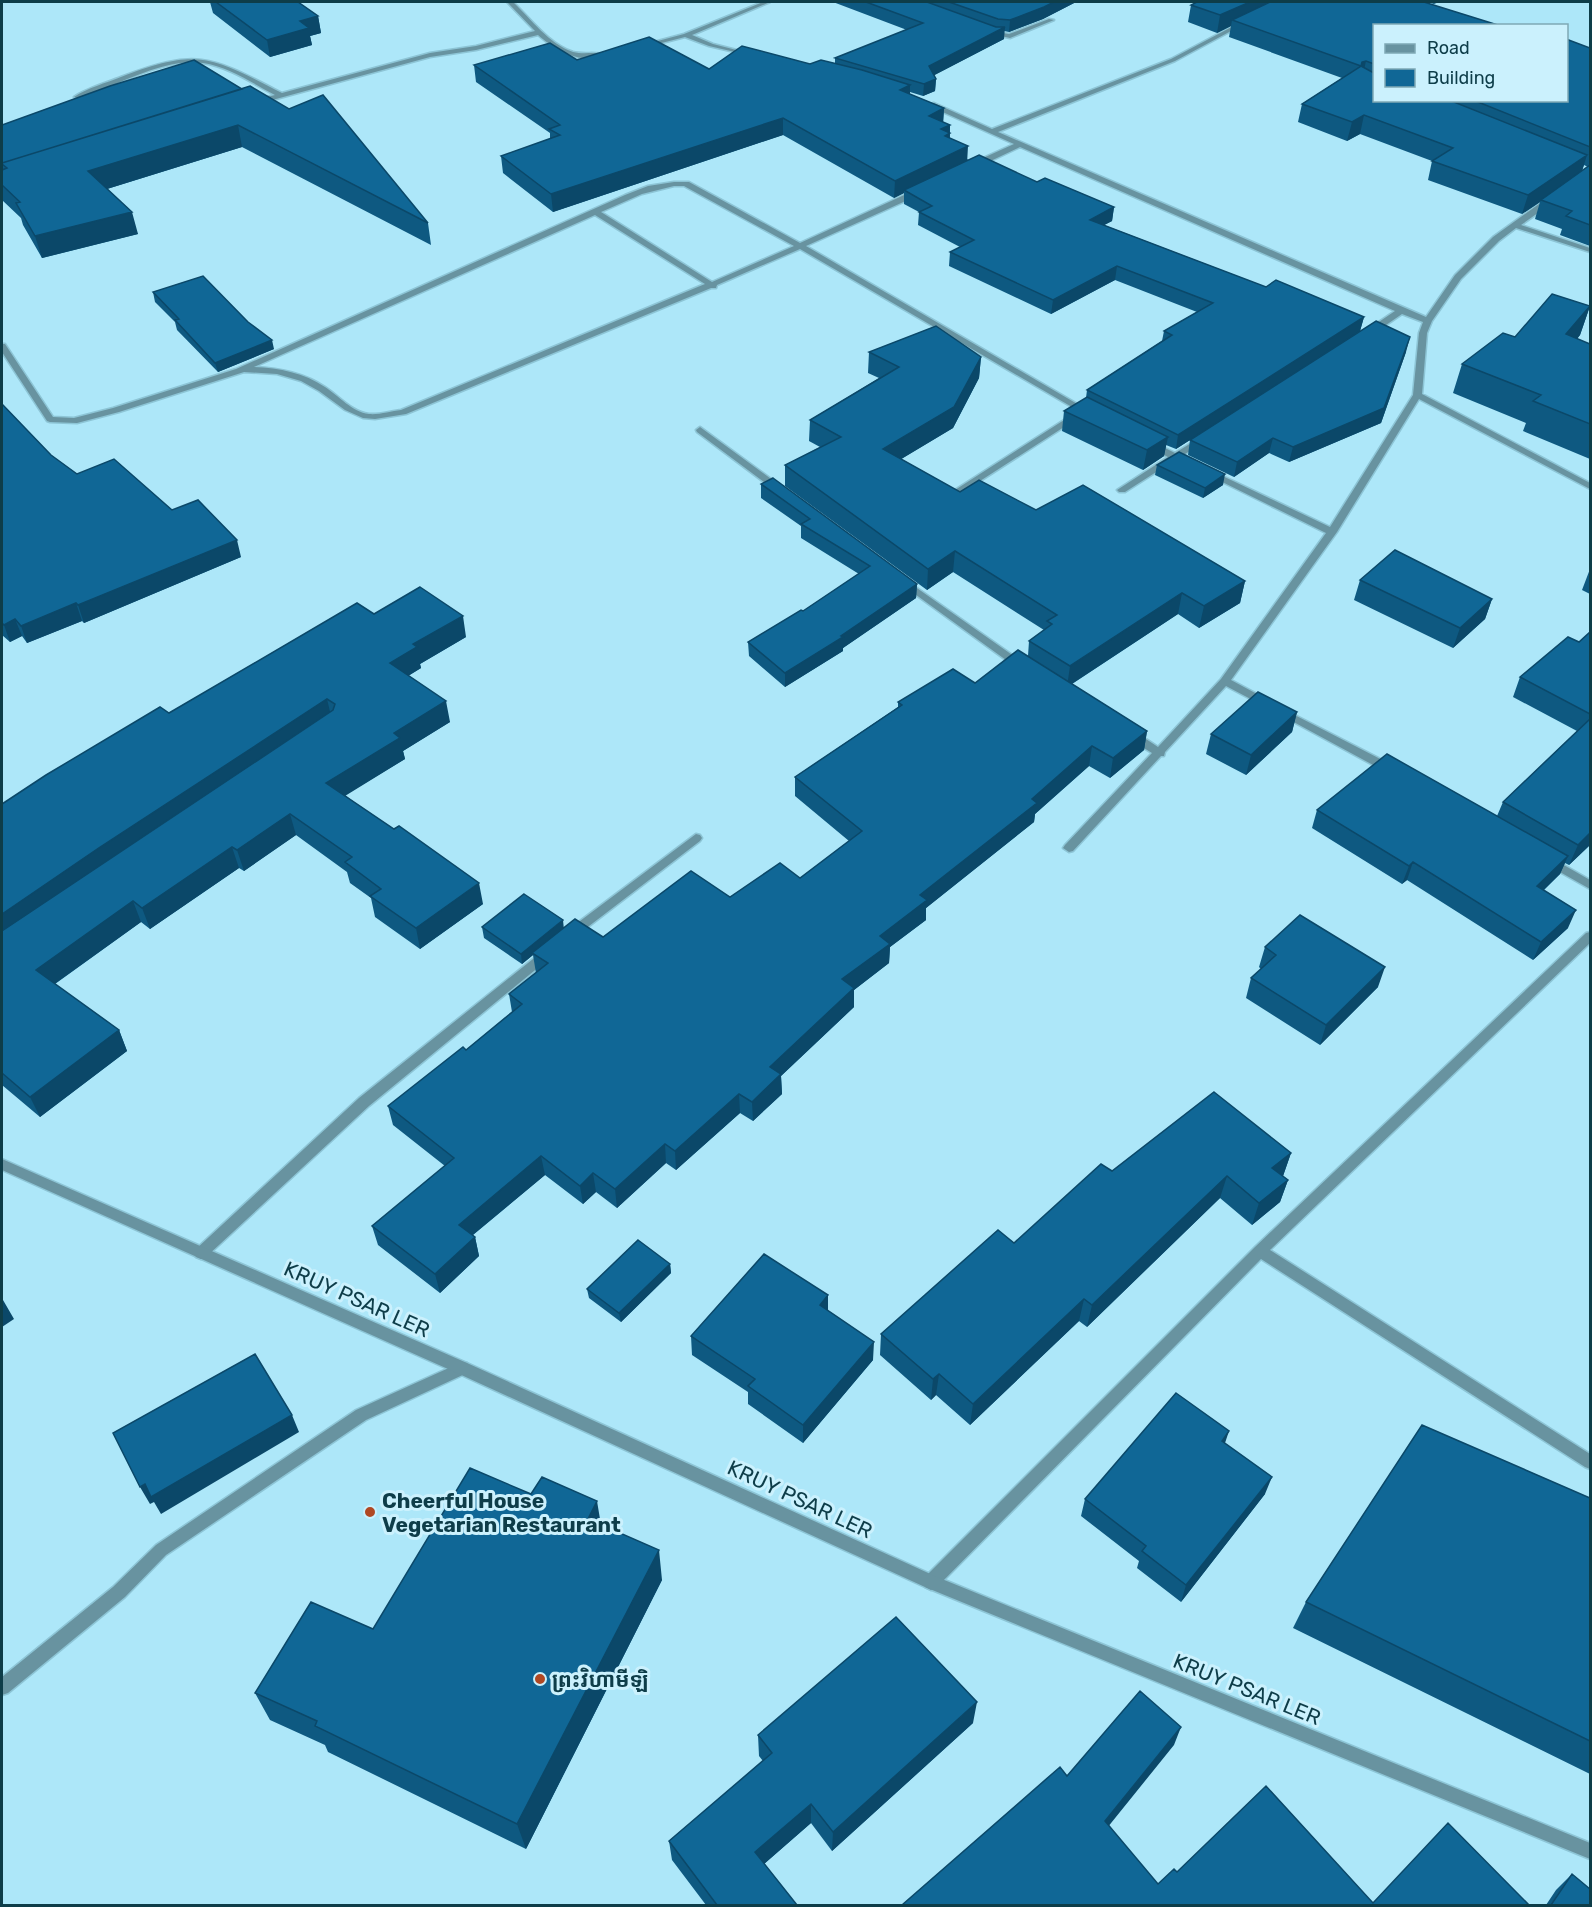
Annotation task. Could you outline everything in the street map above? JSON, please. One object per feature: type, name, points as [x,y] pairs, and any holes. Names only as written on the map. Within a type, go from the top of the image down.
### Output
[{"type":"street","points":[[510,2],[551,44],[565,53],[586,57],[608,54]]},
{"type":"street","points":[[630,49],[686,35],[767,2]]},
{"type":"street","points":[[991,132],[1173,60],[1256,18]]},
{"type":"street","points":[[985,31],[1011,36],[1051,20]]},
{"type":"street","points":[[247,105],[280,94],[430,55],[476,48],[541,32]]},
{"type":"street","points":[[686,35],[711,45],[761,57]]},
{"type":"street","points":[[71,100],[174,62],[194,60],[222,68],[280,94]]},
{"type":"street","points":[[925,102],[1017,145],[1428,321]]},
{"type":"street","points":[[963,170],[1017,145]]},
{"type":"street","points":[[2,346],[50,419],[74,421],[239,371],[652,187],[671,183],[686,184],[802,247],[1094,415]]},
{"type":"street","points":[[239,371],[269,369],[296,375],[322,389],[346,408],[369,417],[403,412],[712,286],[802,247],[931,186]]},
{"type":"street","points":[[1069,848],[1225,681],[1332,532],[1417,395],[1423,333],[1428,321],[1458,277],[1496,239],[1556,196]]},
{"type":"street","points":[[595,212],[712,286]]},
{"type":"street","points":[[1515,225],[1590,250]]},
{"type":"street","points":[[1362,337],[1401,311]]},
{"type":"street","points":[[1417,395],[1590,486]]},
{"type":"street","points":[[946,499],[1084,410]]},
{"type":"street","points":[[700,430],[786,494]]},
{"type":"street","points":[[1122,490],[1214,432]]},
{"type":"street","points":[[1144,441],[1332,532]]},
{"type":"street","points":[[891,572],[1031,673]]},
{"type":"street","points":[[1225,681],[1399,774]]},
{"type":"street","points":[[1119,728],[1160,753]]},
{"type":"street","points":[[201,1253],[364,1102],[625,890],[696,838]]},
{"type":"street","points":[[1540,856],[1590,885]]},
{"type":"street","points":[[931,1582],[1260,1251],[1590,936]]},
{"type":"street","name":"KRUY PSAR LER","points":[[2,1164],[462,1368],[931,1582],[1590,1851]]},
{"type":"street","points":[[1260,1251],[1590,1462]]},
{"type":"street","points":[[2,1687],[119,1592],[161,1550],[361,1415],[462,1368]]},
{"type":"building","points":[[216,2],[298,2],[318,16],[300,21],[309,28],[267,40]]},
{"type":"building","points":[[866,2],[927,2],[996,27],[1005,27],[929,66],[936,79],[924,84],[835,58],[923,23]]},
{"type":"building","points":[[949,2],[1054,2],[1010,20],[998,19]]},
{"type":"building","points":[[1197,2],[1250,2],[1220,15],[1191,5]]},
{"type":"building","points":[[1270,2],[1424,2],[1495,24],[1373,24],[1373,64],[1366,61],[1362,62],[1361,66],[1232,20]]},
{"type":"building","points":[[649,37],[709,69],[742,46],[810,64],[821,60],[910,85],[900,90],[944,108],[929,116],[950,125],[941,129],[950,133],[945,136],[968,146],[895,181],[783,118],[551,194],[501,156],[560,135],[549,129],[560,125],[474,65],[550,43],[577,60]]},
{"type":"building","points":[[1568,40],[1590,48],[1590,147],[1478,102],[1568,102]]},
{"type":"building","points":[[194,60],[242,89],[2,163],[2,125],[110,86]]},
{"type":"building","points":[[1361,66],[1373,72],[1373,102],[1454,102],[1587,155],[1528,195],[1432,161],[1453,148],[1364,115],[1352,122],[1302,104]]},
{"type":"building","points":[[250,86],[289,109],[323,95],[428,223],[238,125],[88,171],[132,212],[35,236],[16,203],[20,202],[2,185],[2,170],[7,168],[2,163]]},
{"type":"building","points":[[979,155],[1037,182],[1045,178],[1114,207],[1090,220],[1266,287],[1276,280],[1364,317],[1178,435],[1087,390],[1172,335],[1164,331],[1213,303],[1117,266],[1053,300],[950,252],[974,240],[919,212],[932,206],[904,190]]},
{"type":"building","points":[[1590,165],[1590,225],[1566,216],[1572,211],[1541,200]]},
{"type":"building","points":[[203,276],[248,322],[272,340],[215,363],[175,320],[179,319],[153,292]]},
{"type":"building","points":[[1552,294],[1590,306],[1566,334],[1590,344],[1590,424],[1533,401],[1541,395],[1462,364],[1503,333],[1515,337]]},
{"type":"building","points":[[1376,321],[1410,337],[1384,408],[1293,447],[1273,438],[1237,462],[1190,440]]},
{"type":"building","points":[[936,326],[981,357],[954,407],[883,449],[960,492],[979,480],[1036,510],[1083,485],[1245,581],[1204,606],[1182,593],[1070,666],[1029,641],[1052,624],[1047,621],[1057,615],[955,551],[928,569],[785,465],[841,437],[810,420],[899,367],[869,352]]},
{"type":"building","points":[[1087,397],[1168,437],[1147,450],[1064,411]]},
{"type":"building","points":[[2,404],[51,455],[77,474],[114,459],[172,510],[198,500],[237,540],[21,626],[15,619],[4,625],[2,623]]},
{"type":"building","points":[[1179,452],[1225,474],[1205,488],[1157,465]]},
{"type":"building","points":[[773,478],[917,584],[841,636],[843,637],[785,673],[748,642],[801,610],[803,611],[870,566],[801,524],[810,519],[761,484]]},
{"type":"building","points":[[1395,550],[1492,599],[1460,628],[1360,580]]},
{"type":"building","points":[[420,587],[463,616],[413,644],[417,647],[390,663],[446,701],[394,733],[400,738],[326,783],[394,829],[399,826],[479,883],[416,928],[370,896],[381,889],[345,862],[352,857],[290,814],[237,850],[232,847],[142,908],[133,901],[36,970],[119,1030],[30,1097],[2,1073],[2,931],[333,710],[335,704],[327,699],[2,914],[2,804],[160,707],[169,713],[357,603],[374,614]]},
{"type":"building","points":[[1590,632],[1590,714],[1520,677],[1568,637],[1579,642]]},
{"type":"building","points":[[1018,650],[1147,731],[1113,758],[1092,746],[1032,799],[1037,803],[920,895],[927,900],[880,936],[890,944],[842,979],[854,988],[770,1067],[781,1074],[752,1102],[739,1094],[675,1151],[665,1144],[615,1189],[593,1173],[580,1186],[541,1156],[459,1225],[475,1237],[435,1274],[372,1226],[454,1158],[388,1106],[463,1047],[466,1050],[522,1004],[509,994],[548,963],[532,953],[575,919],[603,937],[691,871],[730,897],[780,863],[800,878],[862,831],[795,777],[902,705],[898,702],[953,669],[975,683]]},
{"type":"building","points":[[1258,692],[1297,712],[1251,755],[1211,734]]},
{"type":"building","points":[[1590,719],[1590,833],[1578,845],[1503,802]]},
{"type":"building","points":[[1387,754],[1568,856],[1537,886],[1576,910],[1541,942],[1413,862],[1409,866],[1317,810]]},
{"type":"building","points":[[524,894],[563,920],[521,954],[482,927]]},
{"type":"building","points":[[1300,915],[1385,967],[1326,1025],[1251,978],[1276,955],[1265,947]]},
{"type":"building","points":[[1214,1092],[1291,1153],[1272,1168],[1288,1180],[1259,1203],[1227,1176],[1092,1305],[1084,1299],[973,1404],[939,1374],[933,1379],[881,1334],[998,1230],[1014,1243],[1101,1164],[1112,1171]]},
{"type":"building","points":[[638,1240],[670,1264],[619,1313],[587,1289]]},
{"type":"building","points":[[764,1254],[828,1295],[820,1305],[874,1342],[803,1425],[748,1386],[755,1379],[691,1336]]},
{"type":"building","points":[[255,1354],[292,1415],[151,1497],[145,1484],[140,1487],[113,1433]]},
{"type":"building","points":[[1176,1393],[1229,1431],[1222,1441],[1272,1477],[1186,1585],[1142,1551],[1146,1546],[1085,1499]]},
{"type":"building","points":[[1422,1425],[1590,1498],[1590,1741],[1306,1602]]},
{"type":"building","points":[[470,1468],[531,1494],[542,1477],[597,1501],[588,1519],[659,1550],[517,1824],[315,1726],[317,1721],[255,1693],[311,1602],[373,1629]]},
{"type":"building","points":[[896,1617],[977,1702],[833,1832],[811,1804],[755,1852],[797,1905],[717,1905],[669,1841],[772,1753],[758,1735]]},
{"type":"building","points":[[1140,1691],[1181,1727],[1105,1821],[1158,1884],[1174,1869],[1177,1872],[1266,1786],[1373,1903],[1448,1823],[1529,1905],[902,1905],[1060,1767],[1067,1776]]},
{"type":"building","points":[[1572,1874],[1590,1889],[1590,1905],[1551,1905]]},
{"type":"place","name":"Cheerful House Vegetarian Restaurant","points":[[370,1512]]},
{"type":"place","name":"ព្រះវិហាមីឡិ","points":[[540,1679]]}]
